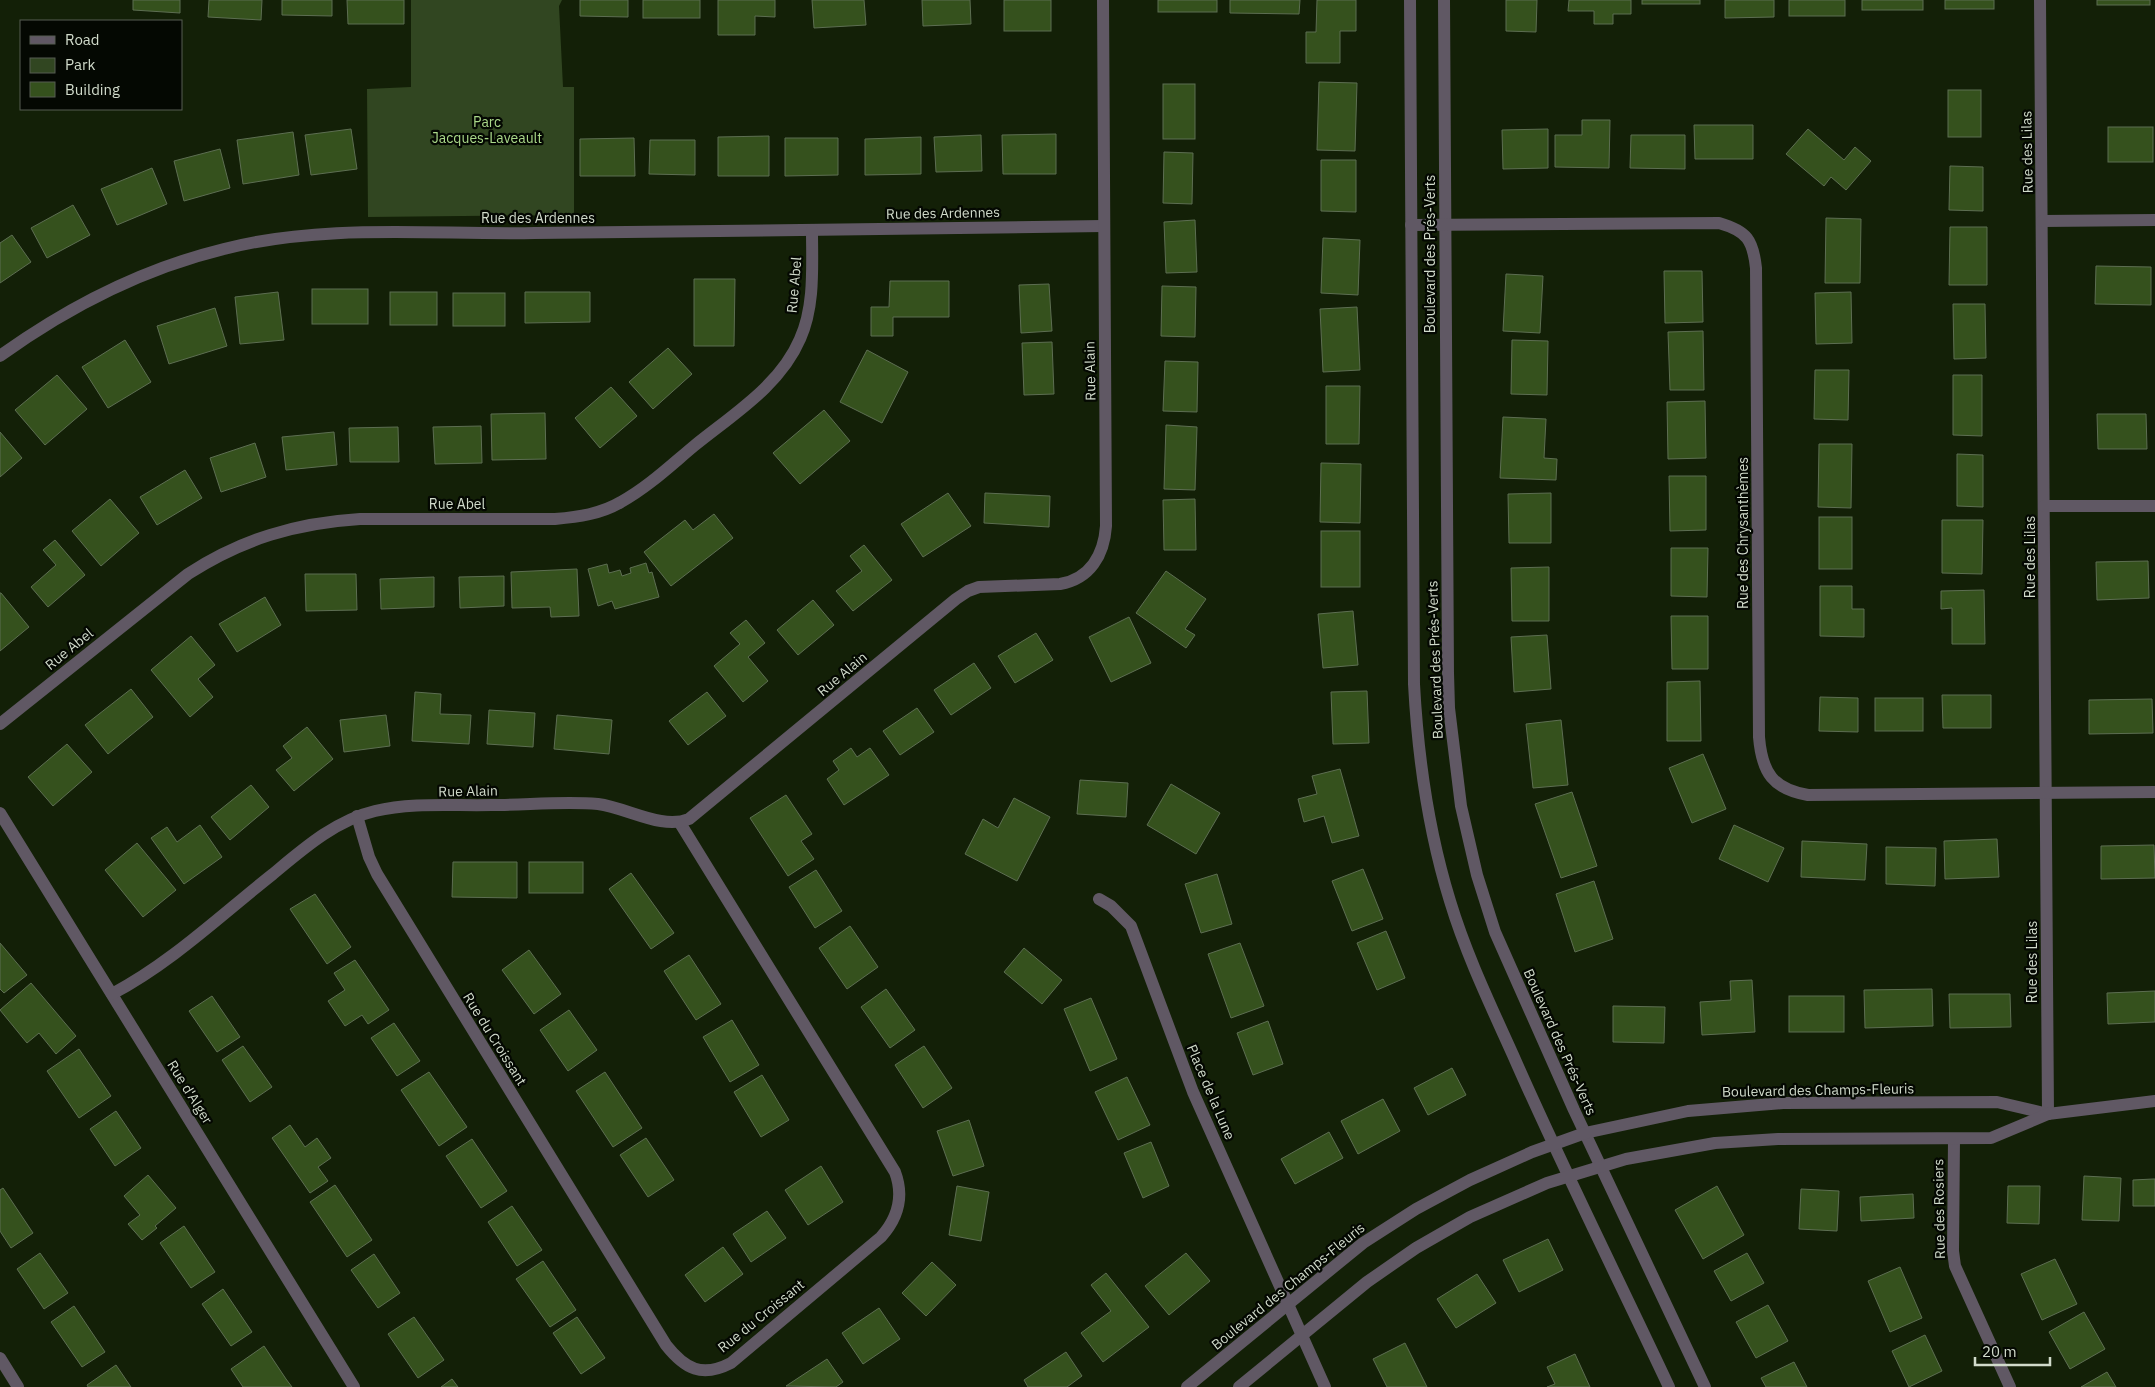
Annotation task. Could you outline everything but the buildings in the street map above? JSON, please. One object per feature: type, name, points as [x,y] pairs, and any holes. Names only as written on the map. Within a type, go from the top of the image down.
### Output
[{"type":"street","name":"Rue Alain","points":[[112,994],[154,969],[299,853],[330,831],[357,816],[377,810],[406,807],[582,804],[618,808],[657,821],[680,823],[702,811],[949,604],[968,591],[979,587],[1060,584],[1072,582],[1085,574],[1101,553],[1106,539],[1102,0]]},
{"type":"street","name":"Boulevard des Prés-Verts","points":[[1410,0],[1414,684],[1424,784],[1434,840],[1458,925],[1480,982],[1552,1144],[1669,1387]]},
{"type":"street","name":"Boulevard des Prés-Verts","points":[[1444,0],[1449,708],[1460,806],[1477,875],[1495,932],[1585,1133],[1705,1387]]},
{"type":"street","name":"Rue des Lilas","points":[[2040,0],[2048,1114]]},
{"type":"street","points":[[2042,221],[2155,220]]},
{"type":"street","name":"Rue des Chrysanthèmes","points":[[1411,224],[1719,223],[1740,231],[1749,238],[1753,247],[1756,268],[1760,754],[1765,770],[1785,790],[1808,796],[2155,792]]},
{"type":"street","name":"Rue des Ardennes","points":[[0,356],[48,323],[116,286],[141,275],[199,255],[255,242],[369,233],[1103,226]]},
{"type":"street","name":"Rue Abel","points":[[0,724],[188,574],[211,559],[258,539],[284,530],[336,520],[555,519],[578,517],[599,512],[620,503],[653,480],[758,394],[783,369],[800,338],[806,322],[811,290],[812,230]]},
{"type":"street","points":[[2044,506],[2155,506]]},
{"type":"street","name":"Rue d'Alger","points":[[0,813],[354,1387]]},
{"type":"street","name":"Rue du Croissant","points":[[357,816],[369,857],[377,874],[666,1345],[674,1356],[686,1366],[697,1370],[709,1371],[731,1363],[880,1237],[894,1219],[900,1196],[895,1172],[680,823]]},
{"type":"street","name":"Place de la Lune","points":[[1099,899],[1111,906],[1131,926],[1193,1092],[1325,1387]]},
{"type":"street","name":"Boulevard des Champs-Fleuris","points":[[1187,1387],[1363,1242],[1416,1209],[1470,1180],[1552,1144],[1585,1133],[1688,1111],[1783,1103],[1997,1102],[2048,1114]]},
{"type":"street","name":"Boulevard des Champs-Fleuris","points":[[1239,1387],[1375,1276],[1439,1234],[1523,1192],[1601,1166],[1683,1147],[1746,1140],[1954,1140],[1991,1138],[2048,1114],[2155,1102]]},
{"type":"street","name":"Rue des Rosiers","points":[[1954,1140],[1953,1252],[1955,1266],[2010,1387]]},
{"type":"street","points":[[0,1358],[18,1387]]},
{"type":"green space","name":"Parc Jacques-Laveault","points":[[411,0],[562,0],[559,6],[563,87],[574,87],[574,215],[368,217],[367,89],[411,87]]}]
